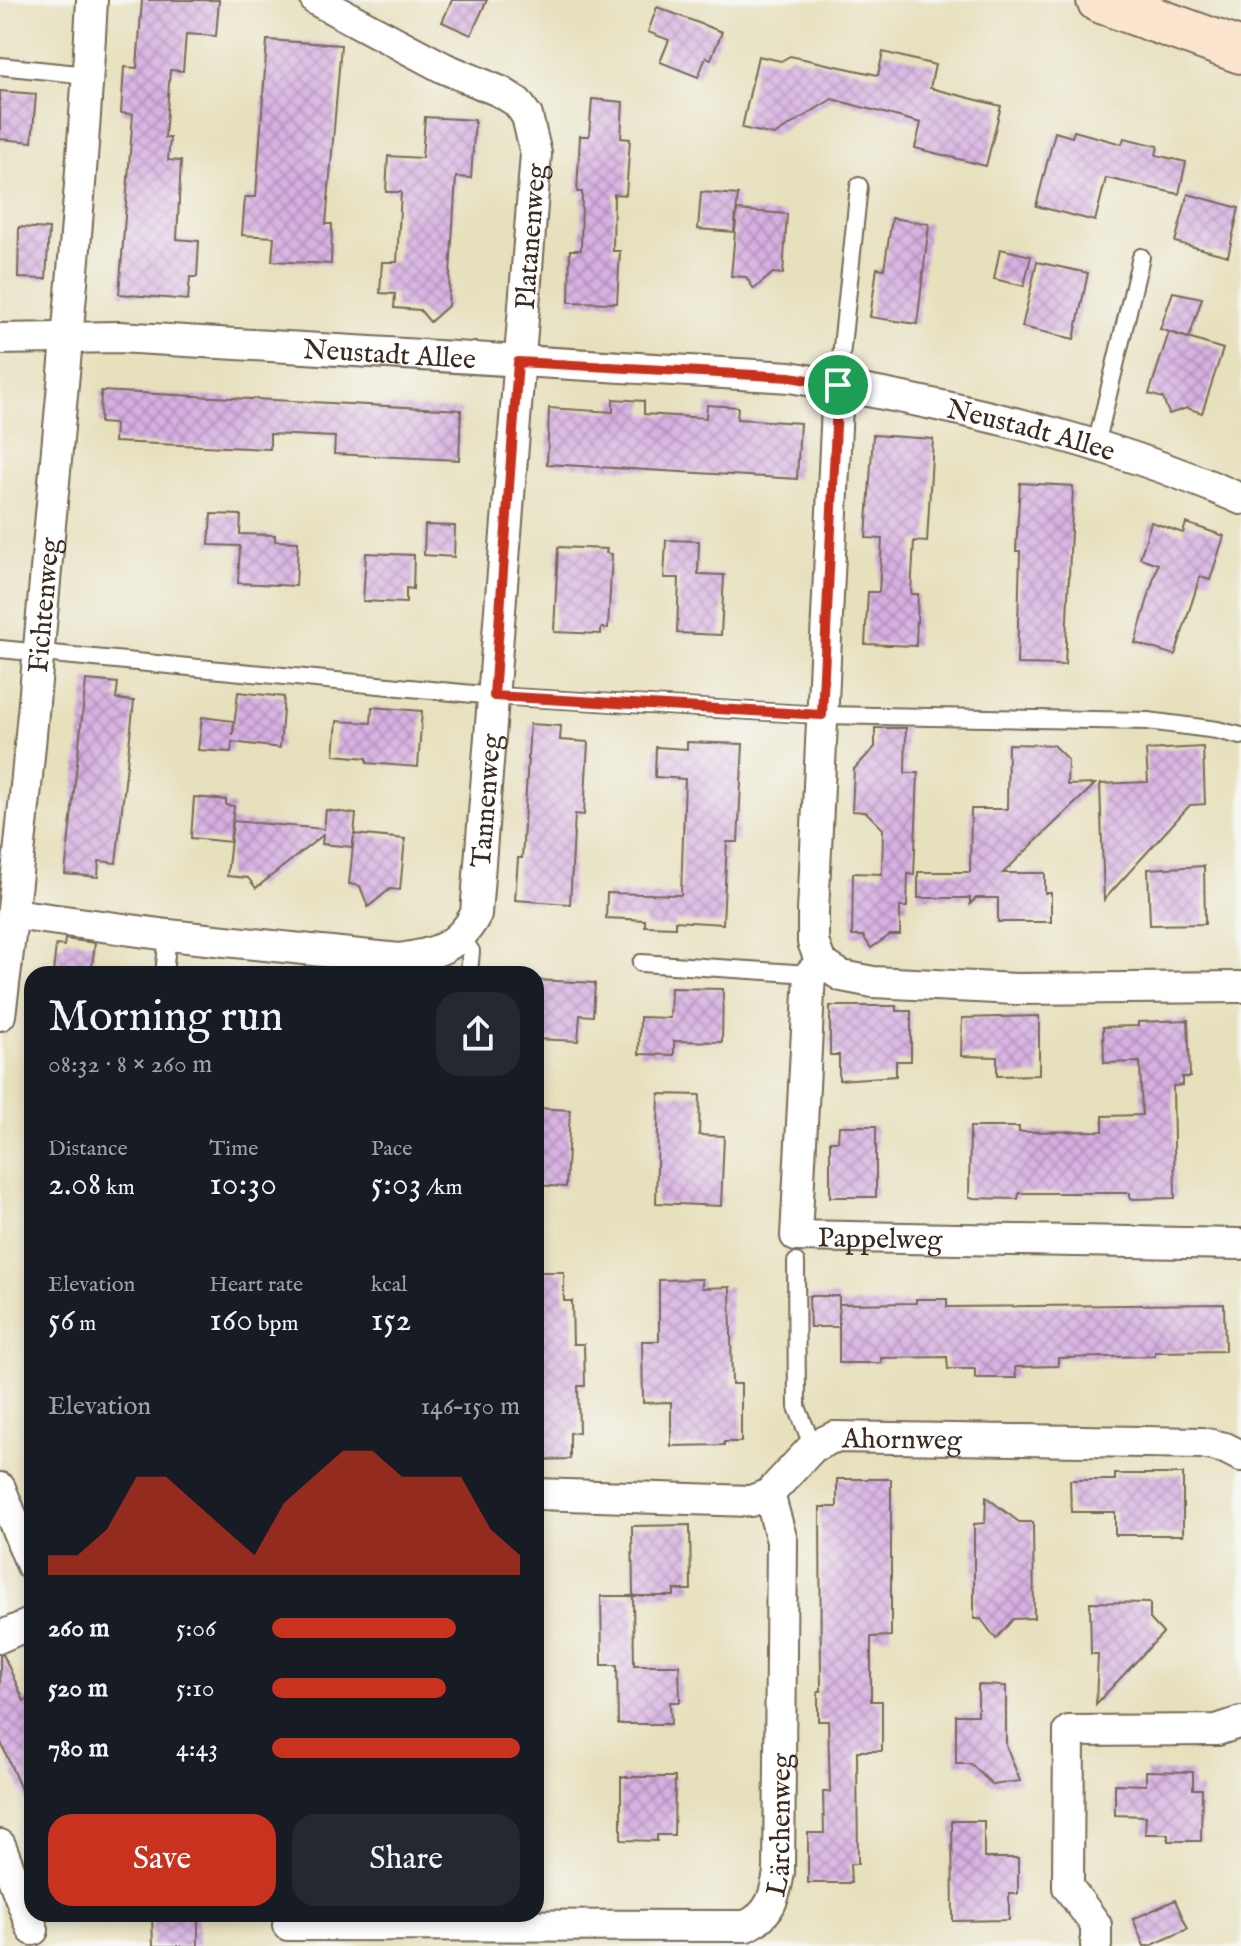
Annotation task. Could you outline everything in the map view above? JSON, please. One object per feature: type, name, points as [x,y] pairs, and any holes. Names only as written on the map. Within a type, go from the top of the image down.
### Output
[{"type":"street","points":[[67,339],[92,0]]},
{"type":"street","name":"Platanenweg","points":[[316,0],[444,68],[501,92],[517,102],[527,116],[536,154],[518,362]]},
{"type":"street","points":[[1099,0],[1241,51]]},
{"type":"street","name":"Neustadt Allee","points":[[0,339],[134,338],[790,377],[900,396],[1096,445],[1241,499]]},
{"type":"street","name":"Fichtenweg","points":[[0,1015],[13,914],[67,339]]},
{"type":"street","name":"Tannenweg","points":[[461,937],[476,914],[518,362]]},
{"type":"street","name":"Pappelweg","points":[[838,385],[813,942],[816,969],[796,1236],[1241,1244]]},
{"type":"street","points":[[13,914],[168,935],[399,959],[425,956],[461,937]]},
{"type":"street","points":[[816,969],[873,982],[1016,989],[1241,987]]},
{"type":"street","name":"Ahornweg","points":[[769,1494],[813,1447],[834,1437],[1186,1442],[1225,1448],[1241,1456]]},
{"type":"street","points":[[0,1488],[24,1546]]},
{"type":"street","points":[[544,1494],[751,1501],[769,1494]]},
{"type":"street","name":"Lärchenweg","points":[[288,1928],[746,1926],[760,1919],[776,1893],[779,1872],[782,1541],[769,1494]]},
{"type":"street","points":[[0,1637],[24,1626]]},
{"type":"street","points":[[1096,1946],[1096,1925],[1068,1887],[1069,1731],[1217,1730],[1241,1722]]},
{"type":"street","points":[[0,1845],[24,1907]]},
{"type":"street","points":[[30,1922],[33,1930]]},
{"type":"lane","points":[[0,66],[88,75]]},
{"type":"lane","points":[[838,385],[859,186]]},
{"type":"lane","points":[[1096,445],[1141,257]]},
{"type":"lane","points":[[0,649],[494,696],[822,715],[1148,721],[1241,736]]},
{"type":"lane","points":[[165,966],[168,935]]},
{"type":"lane","points":[[461,937],[471,951],[470,966]]},
{"type":"lane","points":[[641,963],[816,969]]},
{"type":"lane","points":[[796,1262],[797,1407],[813,1447]]},
{"type":"building","points":[[142,0],[219,0],[216,36],[186,34],[183,71],[170,70],[165,138],[170,138],[168,160],[181,161],[177,239],[199,241],[197,277],[190,277],[188,300],[119,294],[133,114],[121,113],[124,67],[137,68]]},
{"type":"building","points":[[452,0],[487,0],[471,35],[442,22]]},
{"type":"building","points":[[657,7],[722,32],[711,59],[706,57],[698,77],[660,62],[669,40],[648,32]]},
{"type":"building","points":[[267,40],[341,45],[326,224],[332,224],[331,264],[272,261],[274,237],[242,235],[245,197],[256,197]]},
{"type":"building","points":[[883,52],[935,65],[930,88],[1001,106],[986,166],[915,148],[921,123],[832,99],[774,135],[742,128],[758,56],[781,61],[790,56],[878,75]]},
{"type":"building","points":[[0,91],[36,94],[32,142],[0,139]]},
{"type":"building","points":[[592,99],[623,102],[621,138],[630,139],[626,195],[614,194],[613,251],[620,251],[617,303],[569,302],[570,250],[581,250],[582,192],[577,192],[580,136],[589,136]]},
{"type":"building","points":[[425,117],[475,120],[471,178],[456,177],[448,306],[430,322],[420,310],[394,308],[395,294],[380,293],[382,262],[397,262],[401,192],[386,192],[388,156],[422,158]]},
{"type":"building","points":[[1074,131],[1122,144],[1124,138],[1158,146],[1156,155],[1186,162],[1179,194],[1106,178],[1095,221],[1036,206],[1055,132],[1072,137]]},
{"type":"building","points":[[701,192],[738,195],[734,232],[698,229]]},
{"type":"building","points":[[1188,194],[1239,208],[1228,256],[1175,242]]},
{"type":"building","points":[[737,210],[787,214],[783,274],[773,273],[754,289],[746,277],[731,276]]},
{"type":"building","points":[[892,218],[929,224],[917,324],[870,317],[877,268],[884,269]]},
{"type":"building","points":[[19,227],[49,229],[46,279],[18,278]]},
{"type":"building","points":[[1000,249],[1031,256],[1024,286],[994,279]]},
{"type":"building","points":[[1037,262],[1088,273],[1074,339],[1022,327]]},
{"type":"building","points":[[1173,292],[1202,298],[1189,338],[1160,329]]},
{"type":"building","points":[[1169,332],[1223,349],[1202,413],[1187,408],[1169,414],[1163,398],[1149,394]]},
{"type":"building","points":[[101,391],[461,410],[459,460],[334,454],[335,437],[270,434],[270,449],[114,442],[115,424],[100,423]]},
{"type":"building","points":[[613,399],[644,401],[644,414],[706,418],[707,405],[738,407],[737,419],[800,423],[797,479],[547,464],[549,408],[613,412]]},
{"type":"building","points":[[873,435],[933,439],[927,542],[914,541],[911,594],[918,594],[916,646],[865,644],[868,592],[879,592],[882,539],[866,538]]},
{"type":"building","points":[[1020,483],[1073,486],[1065,665],[1017,664],[1020,551],[1016,551]]},
{"type":"building","points":[[211,514],[241,515],[240,534],[275,535],[275,541],[298,542],[296,586],[238,583],[240,546],[209,545]]},
{"type":"building","points":[[1151,522],[1183,533],[1186,523],[1224,536],[1210,580],[1200,577],[1175,655],[1135,643],[1158,564],[1140,558]]},
{"type":"building","points":[[425,525],[455,526],[454,557],[424,555]]},
{"type":"building","points":[[666,540],[699,541],[698,574],[724,575],[721,635],[677,633],[679,578],[664,578]]},
{"type":"building","points":[[558,547],[607,549],[606,553],[612,554],[608,628],[601,628],[601,634],[554,632]]},
{"type":"building","points":[[366,553],[414,555],[413,589],[406,588],[406,603],[363,601]]},
{"type":"building","points":[[86,680],[118,683],[116,699],[134,701],[116,863],[99,861],[98,877],[65,874]]},
{"type":"building","points":[[238,692],[284,697],[280,748],[232,742],[231,752],[198,750],[202,717],[234,721],[233,735]]},
{"type":"building","points":[[372,707],[422,711],[418,767],[367,763],[367,758],[334,755],[337,721],[371,723]]},
{"type":"building","points":[[530,724],[561,726],[560,740],[588,742],[584,815],[575,814],[570,904],[515,900],[518,858],[522,858]]},
{"type":"building","points":[[875,728],[906,728],[905,773],[918,773],[914,875],[908,874],[907,907],[900,907],[900,935],[890,935],[871,948],[863,936],[852,936],[853,873],[882,874],[883,829],[866,812],[852,811],[854,769],[875,747]]},
{"type":"building","points":[[687,742],[743,744],[738,842],[727,842],[723,924],[675,921],[675,927],[645,926],[645,920],[606,918],[607,893],[681,895],[685,779],[655,777],[656,747],[687,749]]},
{"type":"building","points":[[1008,744],[1053,745],[1068,760],[1067,785],[1095,784],[1003,873],[1045,873],[1045,893],[1051,893],[1051,922],[998,922],[998,898],[976,898],[970,904],[970,898],[918,898],[918,872],[970,872],[971,809],[1007,809]]},
{"type":"building","points":[[1203,747],[1205,804],[1190,805],[1104,900],[1100,784],[1148,782],[1146,750]]},
{"type":"building","points":[[194,797],[226,800],[226,805],[234,806],[230,842],[191,838]]},
{"type":"building","points":[[326,810],[356,814],[354,834],[405,839],[400,890],[390,889],[368,907],[360,886],[349,884],[354,836],[352,847],[322,844],[323,835],[256,888],[248,878],[227,876],[233,821],[324,829]]},
{"type":"building","points":[[1204,866],[1205,924],[1150,925],[1148,869]]},
{"type":"building","points":[[65,939],[95,943],[92,966],[54,966],[56,945],[64,946]]},
{"type":"building","points":[[544,980],[595,983],[593,1016],[580,1015],[578,1041],[544,1039]]},
{"type":"building","points":[[671,988],[723,989],[722,1042],[674,1041],[674,1055],[639,1054],[640,1017],[670,1018]]},
{"type":"building","points":[[830,1006],[896,1006],[896,1011],[911,1011],[911,1061],[896,1061],[896,1076],[839,1080],[839,1055],[830,1055]]},
{"type":"building","points":[[1039,1016],[1039,1075],[997,1076],[997,1057],[961,1056],[962,1018]]},
{"type":"building","points":[[1188,1020],[1190,1077],[1182,1077],[1182,1085],[1173,1086],[1175,1198],[1130,1199],[1130,1193],[1019,1193],[1018,1199],[969,1198],[970,1127],[1019,1127],[1019,1132],[1103,1131],[1103,1116],[1142,1115],[1140,1062],[1104,1063],[1103,1027]]},
{"type":"building","points":[[659,1094],[700,1095],[699,1135],[724,1136],[721,1206],[656,1203]]},
{"type":"building","points":[[544,1108],[570,1110],[566,1187],[544,1186]]},
{"type":"building","points":[[839,1126],[876,1126],[876,1197],[830,1197],[830,1141],[838,1141]]},
{"type":"building","points":[[544,1272],[564,1272],[564,1301],[572,1301],[573,1344],[584,1344],[585,1386],[578,1386],[579,1432],[570,1433],[570,1459],[544,1460]]},
{"type":"building","points":[[702,1279],[702,1288],[730,1287],[732,1384],[741,1384],[741,1442],[671,1446],[671,1402],[643,1403],[642,1341],[659,1341],[659,1280]]},
{"type":"building","points":[[809,1296],[839,1296],[839,1327],[810,1327]]},
{"type":"building","points":[[916,1299],[947,1299],[947,1307],[1224,1304],[1225,1351],[1058,1358],[1058,1366],[1015,1367],[1016,1378],[975,1378],[975,1369],[948,1369],[947,1357],[881,1358],[881,1363],[839,1363],[839,1304],[916,1303]]},
{"type":"building","points":[[1115,1474],[1183,1474],[1183,1535],[1115,1535],[1115,1512],[1071,1512],[1070,1480],[1115,1480]]},
{"type":"building","points":[[837,1479],[891,1479],[891,1636],[871,1637],[871,1701],[882,1701],[882,1751],[857,1751],[858,1864],[850,1864],[851,1883],[808,1883],[808,1833],[824,1833],[823,1792],[830,1792],[828,1721],[818,1721],[818,1691],[821,1691],[820,1507],[837,1507]]},
{"type":"building","points":[[986,1497],[1019,1522],[1033,1522],[1034,1618],[1013,1619],[996,1639],[981,1619],[974,1619],[974,1524],[985,1523]]},
{"type":"building","points":[[690,1525],[691,1590],[674,1590],[674,1596],[633,1596],[632,1526]]},
{"type":"building","points":[[601,1596],[633,1596],[634,1665],[679,1665],[680,1702],[670,1702],[671,1724],[618,1724],[617,1665],[602,1665]]},
{"type":"building","points":[[1090,1602],[1150,1603],[1150,1619],[1163,1633],[1096,1704],[1098,1654],[1091,1654]]},
{"type":"building","points":[[3,1654],[24,1701],[24,1797],[0,1740],[0,1655]]},
{"type":"building","points":[[978,1685],[1006,1686],[1006,1745],[1020,1781],[993,1785],[971,1764],[956,1764],[956,1715],[978,1715]]},
{"type":"building","points":[[1146,1771],[1193,1772],[1193,1789],[1202,1789],[1201,1841],[1168,1841],[1168,1834],[1145,1834],[1146,1816],[1115,1815],[1115,1784],[1146,1785]]},
{"type":"building","points":[[621,1777],[675,1777],[674,1835],[657,1835],[657,1841],[621,1840]]},
{"type":"building","points":[[952,1821],[984,1821],[984,1858],[1018,1858],[1018,1894],[1009,1894],[1009,1920],[953,1921]]},
{"type":"building","points":[[1175,1900],[1188,1929],[1144,1946],[1133,1919]]},
{"type":"building","points":[[152,1922],[198,1922],[198,1946],[153,1946]]},
{"type":"route","points":[[518,362],[790,377],[838,385],[822,715],[494,696],[518,362]]}]
